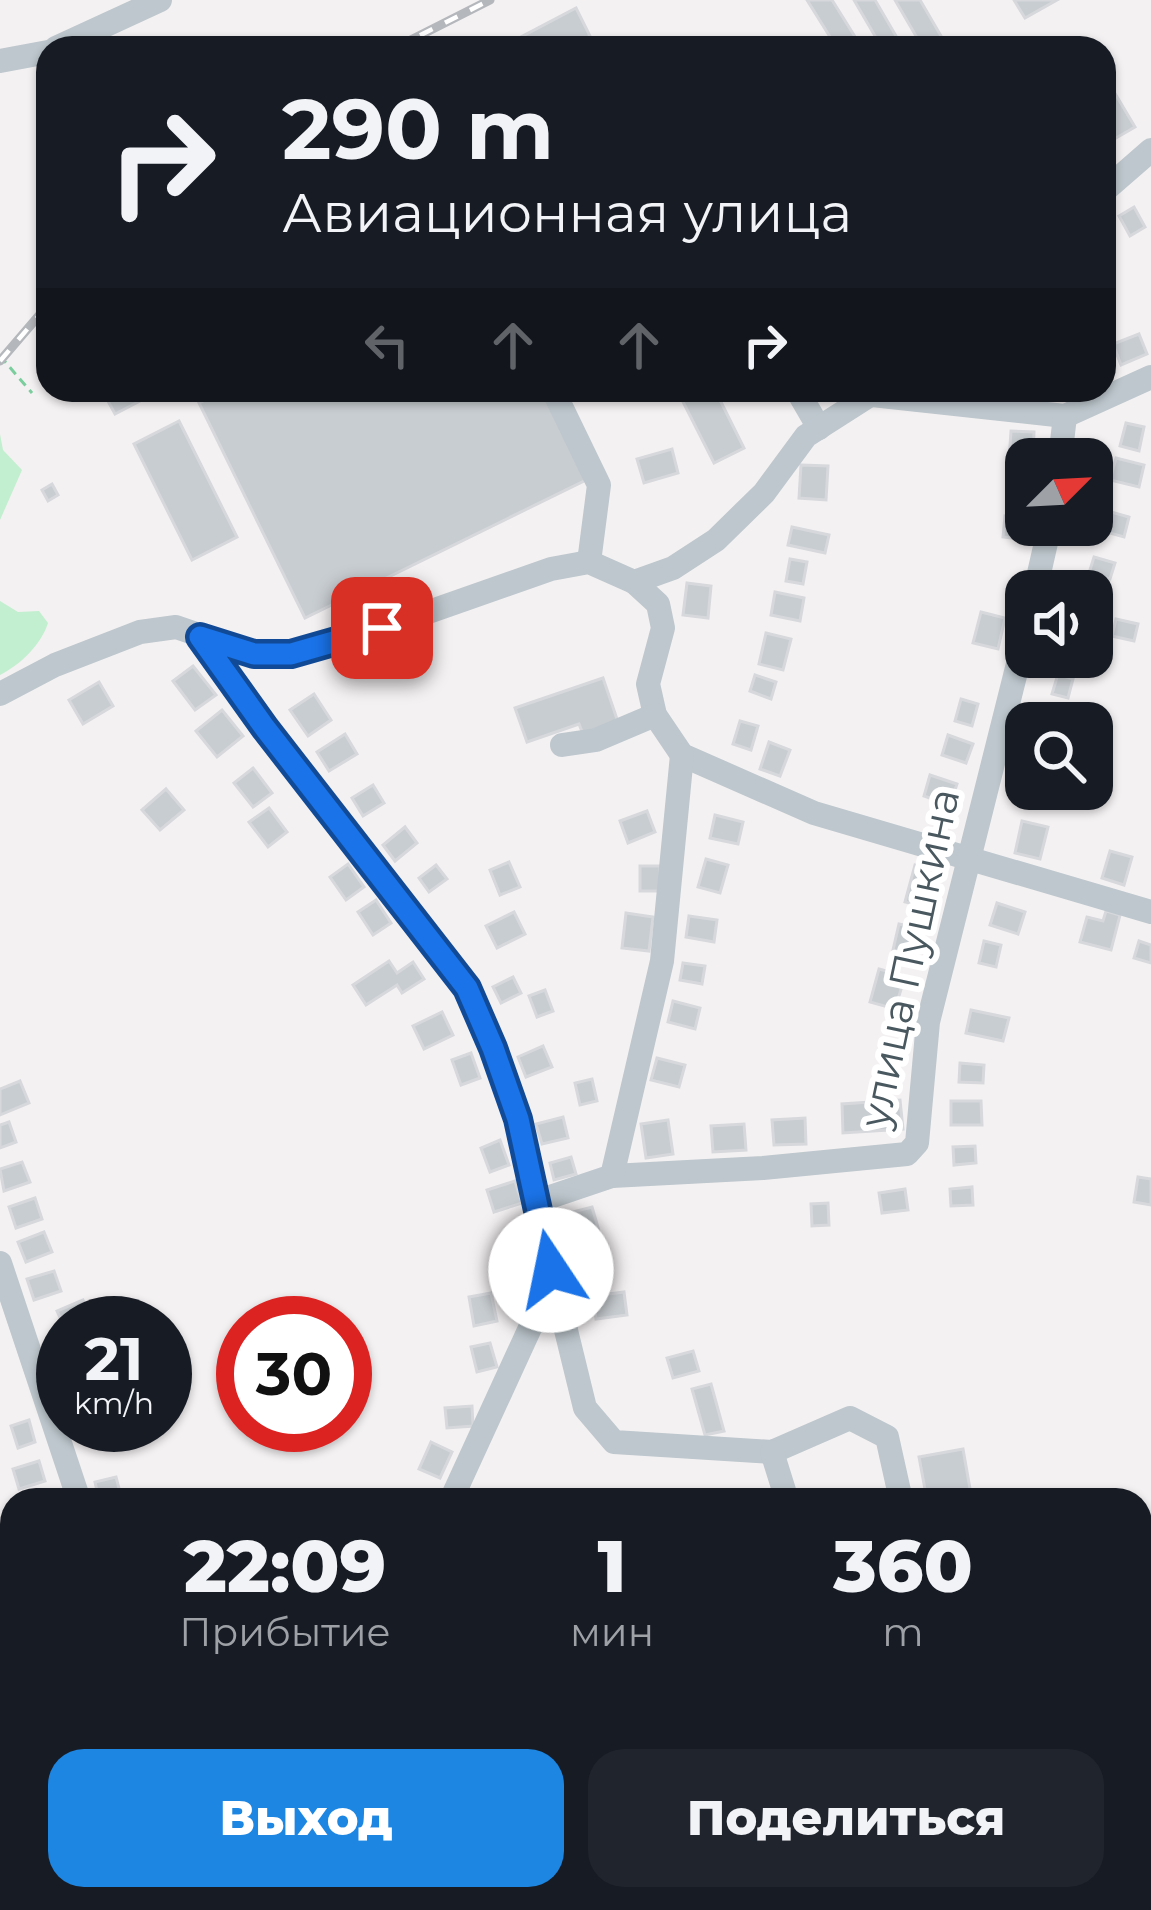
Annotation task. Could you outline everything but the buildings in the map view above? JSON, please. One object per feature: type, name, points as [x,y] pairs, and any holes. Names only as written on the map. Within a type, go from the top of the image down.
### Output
[{"type":"street","points":[[82,36],[160,0]]},
{"type":"street","points":[[0,62],[36,54]]},
{"type":"street","points":[[1116,181],[1151,150]]},
{"type":"street","points":[[1116,393],[1151,377]]},
{"type":"street","points":[[560,402],[599,485],[589,562]]},
{"type":"street","points":[[804,402],[819,428]]},
{"type":"street","points":[[634,582],[673,568],[716,540],[764,493],[806,436],[861,402]]},
{"type":"street","points":[[950,402],[1066,416],[1097,402]]},
{"type":"street","points":[[1063,438],[1066,416]]},
{"type":"street","points":[[0,694],[55,665],[140,632],[176,627],[254,654],[291,654],[346,641],[551,569],[589,562],[634,582],[658,604],[663,628],[648,684],[655,715],[682,755],[814,813],[1151,912]]},
{"type":"street","points":[[200,637],[467,988],[518,1119],[585,1408],[614,1442],[772,1452],[850,1418],[887,1437],[898,1488]]},
{"type":"street","name":"улица Пушкина","points":[[612,1176],[907,1154],[916,1143],[928,1022],[1014,678]]},
{"type":"street","points":[[562,746],[596,740],[655,715]]},
{"type":"street","points":[[538,1201],[612,1176],[662,961],[682,755]]},
{"type":"street","points":[[0,1263],[75,1488]]},
{"type":"street","points":[[457,1488],[530,1328],[551,1270]]},
{"type":"street","points":[[772,1452],[783,1488]]},
{"type":"path","points":[[0,356],[32,393]]},
{"type":"green space","points":[[0,434],[3,450],[22,470],[0,520]]},
{"type":"green space","points":[[0,601],[18,612],[39,611],[48,623],[29,654],[0,675]]},
{"type":"railway","points":[[419,36],[490,0]]},
{"type":"railway","points":[[0,361],[36,319]]},
{"type":"route","points":[[382,628],[291,654],[254,654],[200,637],[467,988],[518,1119],[551,1270]]}]
